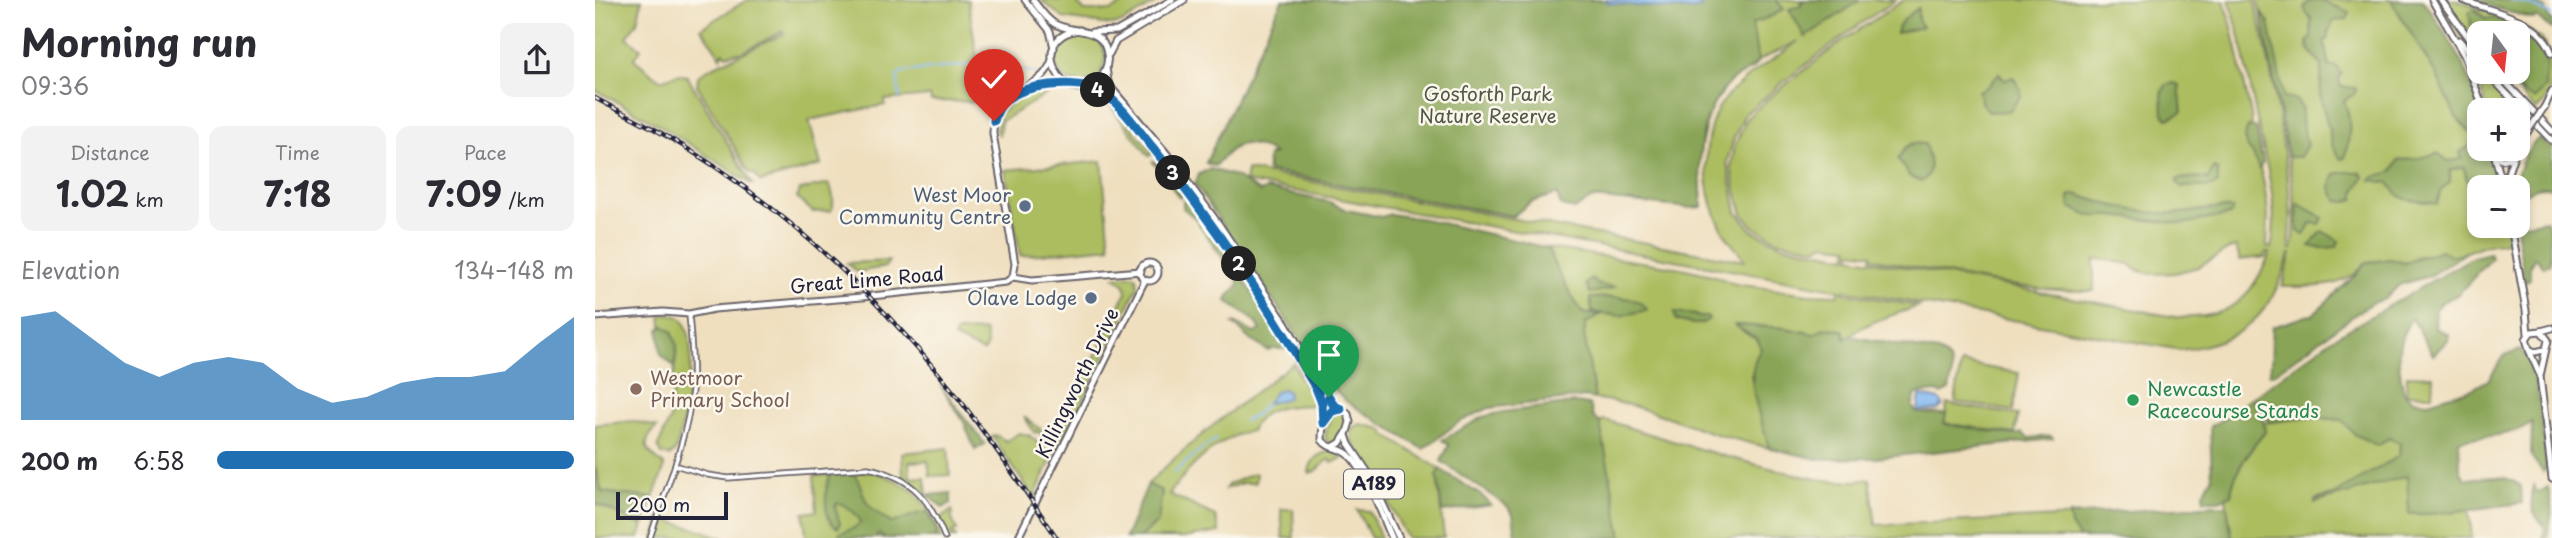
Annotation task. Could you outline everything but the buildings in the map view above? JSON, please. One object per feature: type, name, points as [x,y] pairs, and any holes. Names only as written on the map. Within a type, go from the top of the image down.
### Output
[{"type":"main road","points":[[1013,277],[1015,264],[993,127],[998,108],[1010,96],[1044,75],[1052,60],[1053,48],[1050,31],[1025,0]]},
{"type":"main road","points":[[1033,0],[1053,23],[1089,32],[1117,32],[1172,0]]},
{"type":"main road","points":[[1010,96],[1048,85],[1077,86],[1103,92],[1109,97],[1157,153],[1259,293],[1321,399],[1322,440],[1333,447],[1340,443],[1350,419],[1332,402],[1286,324],[1218,223],[1167,154],[1108,82],[1106,68],[1116,41],[1184,0]]},
{"type":"main road","points":[[2432,0],[2472,72],[2480,98]]},
{"type":"main road","points":[[2441,0],[2467,35]]},
{"type":"main road","points":[[2463,0],[2525,23],[2542,35],[2552,53]]},
{"type":"main road","points":[[1053,48],[1064,35],[1080,30]]},
{"type":"main road","points":[[1089,32],[1101,40],[1108,58]]},
{"type":"main road","points":[[2452,32],[2467,49]]},
{"type":"main road","points":[[1052,60],[1058,76],[1077,86],[1094,82],[1106,68]]},
{"type":"main road","points":[[2497,84],[2552,141]]},
{"type":"main road","points":[[2507,84],[2552,131]]},
{"type":"main road","points":[[2530,128],[2552,91]]},
{"type":"main road","points":[[2513,238],[2526,310],[2526,342],[2540,376]]},
{"type":"main road","points":[[1150,264],[1157,269],[1155,279],[1145,280],[1141,271],[1145,265],[1150,264]]},
{"type":"main road","name":"Great Lime Road","points":[[595,317],[663,312],[689,314],[710,309],[862,298],[995,284],[1006,282],[1013,277],[1032,280],[1141,271]]},
{"type":"main road","name":"Killingworth Drive","points":[[1018,538],[1145,280]]},
{"type":"main road","points":[[2526,310],[2539,330],[2550,336],[2548,346],[2544,350],[2538,353],[2529,349]]},
{"type":"main road","points":[[2528,334],[2552,328]]},
{"type":"main road","points":[[2544,350],[2540,376],[2552,479]]},
{"type":"main road","points":[[1323,423],[1332,411],[1341,409]]},
{"type":"main road","name":"A189","points":[[1346,432],[1348,441],[1369,474],[1399,538]]},
{"type":"main road","name":"A189","points":[[1333,447],[1346,452],[1356,464],[1392,538]]},
{"type":"street","points":[[650,538],[669,476],[675,465],[691,393],[689,314]]},
{"type":"street","points":[[675,465],[711,476],[728,478],[868,468],[887,472],[903,480],[927,500],[936,514],[945,538]]},
{"type":"green space","points":[[595,0],[642,0],[637,22],[627,37],[641,49],[634,59],[660,80],[678,74],[687,76],[753,185],[658,124],[595,90]]},
{"type":"green space","points":[[747,0],[968,0],[984,102],[931,101],[930,96],[885,100],[885,105],[809,120],[821,165],[760,182],[756,175],[749,172],[697,85],[698,76],[710,68],[784,34],[783,31],[739,54],[727,55],[723,52],[721,57],[701,28]]},
{"type":"green space","points":[[1041,0],[1074,0],[1085,11],[1111,11],[1130,0],[1161,0],[1122,23],[1110,25],[1063,18]]},
{"type":"green space","points":[[1282,0],[1896,0],[1857,26],[1745,114],[1727,162],[1737,212],[1753,231],[1782,245],[1847,257],[1849,247],[1823,244],[1817,248],[1779,241],[1754,227],[1743,214],[1731,167],[1735,145],[1747,118],[1842,41],[1904,0],[2224,0],[2251,115],[2253,140],[2268,212],[2267,247],[2271,248],[2273,200],[2245,59],[2229,0],[2254,0],[2267,52],[2279,121],[2288,180],[2289,248],[2292,249],[2295,222],[2292,182],[2274,71],[2257,0],[2391,0],[2437,76],[2456,117],[2467,129],[2467,148],[2460,152],[2467,182],[2467,238],[2509,238],[2506,242],[2481,246],[2455,257],[2420,256],[2405,263],[2390,259],[2365,263],[2348,278],[2316,287],[2282,287],[2289,254],[2274,293],[2253,321],[2222,340],[2181,350],[1843,290],[1843,293],[1919,306],[1871,323],[1845,339],[1824,328],[1814,334],[1786,328],[1735,325],[1758,340],[1761,349],[1751,376],[1769,448],[1716,434],[1641,408],[1595,399],[1584,334],[1586,323],[1592,319],[1572,297],[1548,248],[1681,268],[1735,284],[1808,294],[1838,295],[1840,290],[1245,182],[1247,170],[1745,261],[1723,231],[1712,204],[1706,159],[1710,129],[1717,110],[1730,93],[1798,41],[1758,61],[1753,68],[1731,80],[1710,108],[1699,154],[1702,207],[1592,198],[1576,209],[1561,206],[1557,194],[1531,202],[1513,216],[1267,171],[1268,156],[1274,154],[1255,145],[1241,144],[1235,147],[1215,166],[1206,163]],"holes":[[[2236,247],[2240,260],[2265,257],[2266,252],[2270,253],[2249,291],[2234,305],[2210,315],[2180,318],[1850,257],[1852,251],[1872,254],[1871,258],[1982,280],[2038,288],[2094,291],[2094,260],[2098,259],[2130,264],[2137,270],[2150,274],[2175,273],[2198,267]]]},
{"type":"green space","name":"Gosforth Park Nature Reserve","points":[[1282,0],[1607,0],[1608,3],[1688,10],[1701,8],[1701,0],[1776,0],[1784,9],[1752,24],[1758,61],[1728,84],[1717,98],[1704,127],[1700,157],[1702,207],[1592,198],[1576,209],[1561,206],[1557,194],[1531,202],[1513,216],[1267,171],[1268,156],[1274,154],[1255,145],[1241,144],[1235,147],[1215,166],[1206,163]]},
{"type":"green space","points":[[1803,0],[1861,0],[1805,37],[1789,9],[1800,6]]},
{"type":"green space","points":[[2318,0],[2350,12],[2347,19],[2334,21],[2328,40],[2324,41],[2329,67],[2336,66],[2342,74],[2339,79],[2340,86],[2356,88],[2355,93],[2344,101],[2349,115],[2349,129],[2345,158],[2341,159],[2333,147],[2320,95],[2322,65],[2309,49],[2307,42],[2311,38],[2311,18],[2304,7],[2311,1]]},
{"type":"green space","points":[[2391,0],[2423,0],[2457,53],[2467,75],[2467,84],[2471,84],[2476,98],[2467,98],[2467,129],[2456,117],[2437,76]]},
{"type":"green space","points":[[2435,0],[2439,0],[2467,39],[2467,43]]},
{"type":"green space","points":[[2444,0],[2458,0],[2513,21],[2485,18],[2478,10],[2469,12],[2471,21],[2467,21],[2467,31]]},
{"type":"green space","points":[[2469,0],[2532,0],[2534,4],[2545,8],[2552,21],[2552,29],[2536,17],[2534,19]]},
{"type":"green space","points":[[1918,8],[1918,20],[1922,27],[1896,33],[1902,22]]},
{"type":"green space","points":[[2474,9],[2485,18],[2506,21],[2470,21],[2469,12]]},
{"type":"green space","points":[[2261,11],[2269,23],[2284,98],[2296,100],[2302,108],[2301,120],[2307,145],[2300,157],[2288,157]]},
{"type":"green space","points":[[2531,32],[2542,39],[2552,60],[2552,83],[2544,103],[2536,111],[2530,104],[2530,98],[2524,98],[2511,84],[2524,94],[2546,75],[2547,66],[2531,38]]},
{"type":"green space","points":[[1080,33],[1098,40],[1105,58],[1098,76],[1080,83],[1062,76],[1055,58],[1062,40]]},
{"type":"green space","points":[[2531,35],[2542,45],[2547,66],[2545,87],[2534,99],[2524,94],[2514,84],[2531,84]]},
{"type":"green space","points":[[1999,73],[2005,80],[2013,77],[2021,90],[2021,96],[2009,111],[1990,112],[1982,104],[1978,91],[1987,87]]},
{"type":"green space","points":[[2480,84],[2494,84],[2507,98],[2484,98]]},
{"type":"green space","points":[[2166,85],[2179,85],[2182,112],[2168,119],[2163,114],[2162,93]]},
{"type":"green space","points":[[1052,86],[1096,91],[1106,96],[1153,153],[1149,156],[1104,98],[1054,90],[1001,121],[999,135],[996,132],[1001,111],[1007,104],[1032,91]]},
{"type":"green space","points":[[2248,127],[2256,128],[2263,163],[2259,169],[2244,138]]},
{"type":"green space","points":[[2539,138],[2552,149],[2552,188],[2542,187],[2530,190],[2530,175],[2517,175],[2523,161],[2530,161],[2530,148]]},
{"type":"green space","points":[[1913,143],[1925,144],[1929,160],[1928,174],[1921,182],[1909,176],[1898,159],[1906,147]]},
{"type":"green space","points":[[2467,148],[2467,161],[2493,161],[2497,175],[2467,175],[2467,181],[2464,167],[2450,171],[2450,182],[2441,190],[2437,204],[2405,199],[2394,191],[2389,183],[2371,180],[2392,172],[2399,160],[2438,153],[2448,161],[2462,159],[2460,152]]},
{"type":"green space","points":[[1102,161],[1110,247],[1020,256],[1005,170]]},
{"type":"green space","points":[[1152,161],[1161,165],[1182,192],[1180,198]]},
{"type":"green space","points":[[2213,168],[2218,170],[2218,184],[2209,187],[2182,187],[2177,182],[2178,179],[2208,179]]},
{"type":"green space","points":[[1210,169],[1235,176],[1260,192],[1267,189],[1382,217],[1390,214],[1424,219],[1548,248],[1554,265],[1582,313],[1600,315],[1586,323],[1584,334],[1595,399],[1585,397],[1489,408],[1459,422],[1423,449],[1347,402],[1331,386],[1195,184],[1199,174]]},
{"type":"green space","points":[[2360,172],[2364,177],[2355,191],[2355,199],[2348,202],[2338,201],[2331,188],[2335,174]]},
{"type":"green space","points":[[828,184],[833,197],[831,211],[813,212],[797,198],[800,190]]},
{"type":"green space","points":[[2076,194],[2140,211],[2179,213],[2233,209],[2230,215],[2183,224],[2089,216],[2070,207],[2069,196]]},
{"type":"green space","points":[[1186,199],[1191,202],[1276,327],[1287,349],[1268,351],[1249,339],[1233,324],[1236,323],[1254,333],[1261,330],[1254,321],[1227,301],[1239,282],[1195,218],[1183,208],[1183,201]]},
{"type":"green space","points":[[2297,203],[2323,218],[2320,224],[2312,223],[2304,235],[2298,231]]},
{"type":"green space","points":[[2547,220],[2550,232],[2550,264],[2543,267],[2537,258],[2534,258],[2530,265],[2530,279],[2525,282],[2518,238],[2530,238],[2530,223]]},
{"type":"green space","points":[[2322,231],[2339,241],[2337,247],[2310,246]]},
{"type":"green space","points":[[2441,250],[2450,256],[2467,252],[2429,276],[2399,285],[2385,299],[2371,303],[2273,374],[2269,373],[2272,327],[2313,314],[2357,274],[2365,263],[2390,259],[2405,263]]},
{"type":"green space","points":[[2490,253],[2492,258],[2457,295],[2442,302],[2436,309],[2435,328],[2449,334],[2448,340],[2433,355],[2412,318],[2400,346],[2400,373],[2404,394],[2412,400],[2428,402],[2472,389],[2488,380],[2505,355],[2520,350],[2527,358],[2537,386],[2547,467],[2543,472],[2531,456],[2532,422],[2507,433],[2459,440],[2460,470],[2465,479],[2507,479],[2521,486],[2522,503],[2433,514],[2409,514],[2407,476],[2315,503],[2315,500],[2333,495],[2399,456],[2400,443],[2389,438],[2378,446],[2356,435],[2341,420],[2314,417],[2268,422],[2255,396],[2332,339],[2473,257]]},
{"type":"green space","points":[[889,261],[885,267],[857,272],[847,263]]},
{"type":"green space","points":[[1115,277],[1137,277],[1138,286],[1061,446],[1055,448],[1037,431],[1035,433],[1024,417],[1058,442],[1066,425],[1064,420],[1126,293],[1125,285]]},
{"type":"green space","points":[[1591,279],[1599,285],[1614,287],[1590,293],[1586,284]]},
{"type":"green space","points":[[1590,298],[1636,300],[1647,310],[1620,316],[1592,312]]},
{"type":"green space","points":[[1674,313],[1709,319],[1697,324],[1689,323],[1676,320]]},
{"type":"green space","points":[[670,314],[680,317],[689,334],[691,367],[679,439],[675,452],[669,456],[662,454],[658,446],[670,419],[677,346],[672,331],[662,325],[661,316]]},
{"type":"green space","points":[[662,325],[672,331],[677,346],[674,367],[661,354],[659,329]]},
{"type":"green space","points":[[1734,325],[1786,328],[1814,334],[1826,329],[1836,329],[1844,331],[1845,339],[1849,336],[1938,352],[1948,358],[1952,367],[1949,390],[1942,394],[1916,394],[1912,406],[1917,413],[1946,414],[1944,424],[2015,435],[2022,433],[2028,438],[2051,436],[2053,439],[1876,458],[1817,459],[1769,448],[1753,384],[1755,360],[1761,349],[1758,340]]},
{"type":"green space","points":[[985,331],[987,346],[983,352],[954,338],[956,332]]},
{"type":"green space","points":[[1293,363],[1316,405],[1270,411],[1256,422],[1251,431],[1227,440],[1205,455],[1169,494],[1215,516],[1219,532],[1184,538],[1138,538],[1152,528],[1162,492],[1148,484],[1200,436]]},
{"type":"green space","points":[[1961,363],[2019,373],[2013,411],[1955,402]]},
{"type":"green space","points":[[2407,375],[2433,376],[2432,395],[2406,394]]},
{"type":"green space","points":[[940,385],[985,444],[975,450],[964,422]]},
{"type":"green space","points":[[2252,397],[2264,423],[2265,432],[2248,453],[2231,495],[2219,500],[2204,500],[2203,493],[2212,478],[2210,426],[2229,416]]},
{"type":"green space","points":[[1575,403],[1590,405],[1593,417],[1600,423],[1622,538],[1516,538],[1513,514],[1507,506],[1441,461],[1449,445],[1442,440],[1483,417]]},
{"type":"green space","points":[[1947,404],[2018,415],[2015,434],[1944,423]]},
{"type":"green space","points":[[1337,411],[1346,417],[1347,424],[1339,441],[1331,444],[1326,441],[1325,435],[1331,414]]},
{"type":"green space","points":[[2314,417],[2341,420],[2356,435],[2389,438],[2400,443],[2399,456],[2333,495],[2315,502],[2407,476],[2433,514],[2469,509],[2472,538],[2232,538],[2226,498],[2231,495],[2243,462],[2265,432],[2264,423]]},
{"type":"green space","points":[[1605,420],[1698,449],[1797,475],[1841,481],[1870,479],[1876,525],[2085,516],[2098,538],[1622,538],[1601,437],[1600,421]]},
{"type":"green space","points":[[633,421],[657,427],[648,439],[647,448],[664,465],[664,469],[653,498],[602,492],[595,467],[595,425]]},
{"type":"green space","points":[[1360,424],[1382,429],[1387,436],[1440,469],[1437,474],[1444,538],[1407,538],[1370,467],[1351,440],[1352,428]]},
{"type":"green space","points":[[1019,433],[1029,435],[1053,456],[1034,498],[992,436],[1006,441]]},
{"type":"green space","points":[[948,448],[950,475],[930,476],[928,461],[909,462],[910,478],[925,477],[927,495],[903,477],[902,453]]},
{"type":"green space","points":[[1332,451],[1346,456],[1332,463],[1329,459],[1316,471],[1309,473],[1316,458]]},
{"type":"green space","points":[[595,467],[602,492],[653,498],[643,526],[595,503]]},
{"type":"green space","points":[[1440,469],[1482,496],[1491,505],[1442,512],[1437,474]]},
{"type":"green space","points":[[871,471],[897,481],[916,494],[930,513],[942,538],[806,538],[804,513],[817,511],[814,476]]},
{"type":"green space","points":[[853,473],[870,507],[876,512],[891,523],[928,512],[937,531],[936,538],[881,538],[879,534],[874,538],[838,538],[840,533],[861,522],[851,510],[837,503],[835,507],[840,524],[838,528],[833,524],[827,511],[827,486],[831,474]]},
{"type":"green space","points":[[1254,473],[1255,483],[1243,483],[1225,489],[1229,484]]},
{"type":"green space","points":[[1148,484],[1162,491],[1158,522],[1138,538],[1125,538]]},
{"type":"green space","points":[[2534,485],[2539,492],[2548,487],[2552,511],[2548,538],[2543,538],[2545,526],[2533,507],[2531,495]]},
{"type":"green space","points":[[951,493],[951,503],[943,508],[928,495]]},
{"type":"green space","points":[[595,503],[643,526],[639,538],[595,538]]},
{"type":"green space","points":[[2227,506],[2232,538],[2079,538],[2071,525],[2069,515]]},
{"type":"green space","points":[[1281,509],[1293,509],[1294,538],[1283,538]]},
{"type":"green space","points":[[952,510],[951,516],[957,531],[952,533],[956,538],[947,538],[940,519]]},
{"type":"green space","points":[[1357,510],[1369,511],[1381,538],[1371,538]]},
{"type":"green space","points":[[660,518],[725,538],[654,538]]},
{"type":"water","points":[[1607,0],[1701,0],[1701,8],[1688,10],[1608,3]]},
{"type":"water","points":[[1284,389],[1288,392],[1288,398],[1266,404],[1275,392]]},
{"type":"water","points":[[1920,396],[1940,400],[1943,405],[1938,410],[1918,411]]},
{"type":"waterway","points":[[2510,0],[2531,5],[2548,14]]},
{"type":"waterway","points":[[987,63],[999,66]]},
{"type":"waterway","points":[[900,98],[897,77],[901,72],[980,64]]},
{"type":"waterway","points":[[1002,66],[1036,73]]},
{"type":"waterway","points":[[1244,421],[1266,404]]},
{"type":"waterway","points":[[1174,473],[1216,439]]},
{"type":"railway","points":[[595,98],[699,156],[741,185],[819,248],[891,319],[924,356],[995,448],[1057,538]]},
{"type":"place","name":"West Moor Community Centre","points":[[1025,206]]},
{"type":"place","name":"Olave Lodge","points":[[1091,298]]},
{"type":"place","name":"Westmoor Primary School","points":[[636,389]]},
{"type":"place","name":"Newcastle Racecourse Stands","points":[[2133,400]]},
{"type":"route","points":[[994,121],[998,108],[1006,99],[1028,89],[1053,84],[1080,86],[1106,94],[1165,163],[1248,278],[1316,388],[1322,403],[1323,423],[1332,411],[1341,409],[1334,406],[1329,397]]}]
